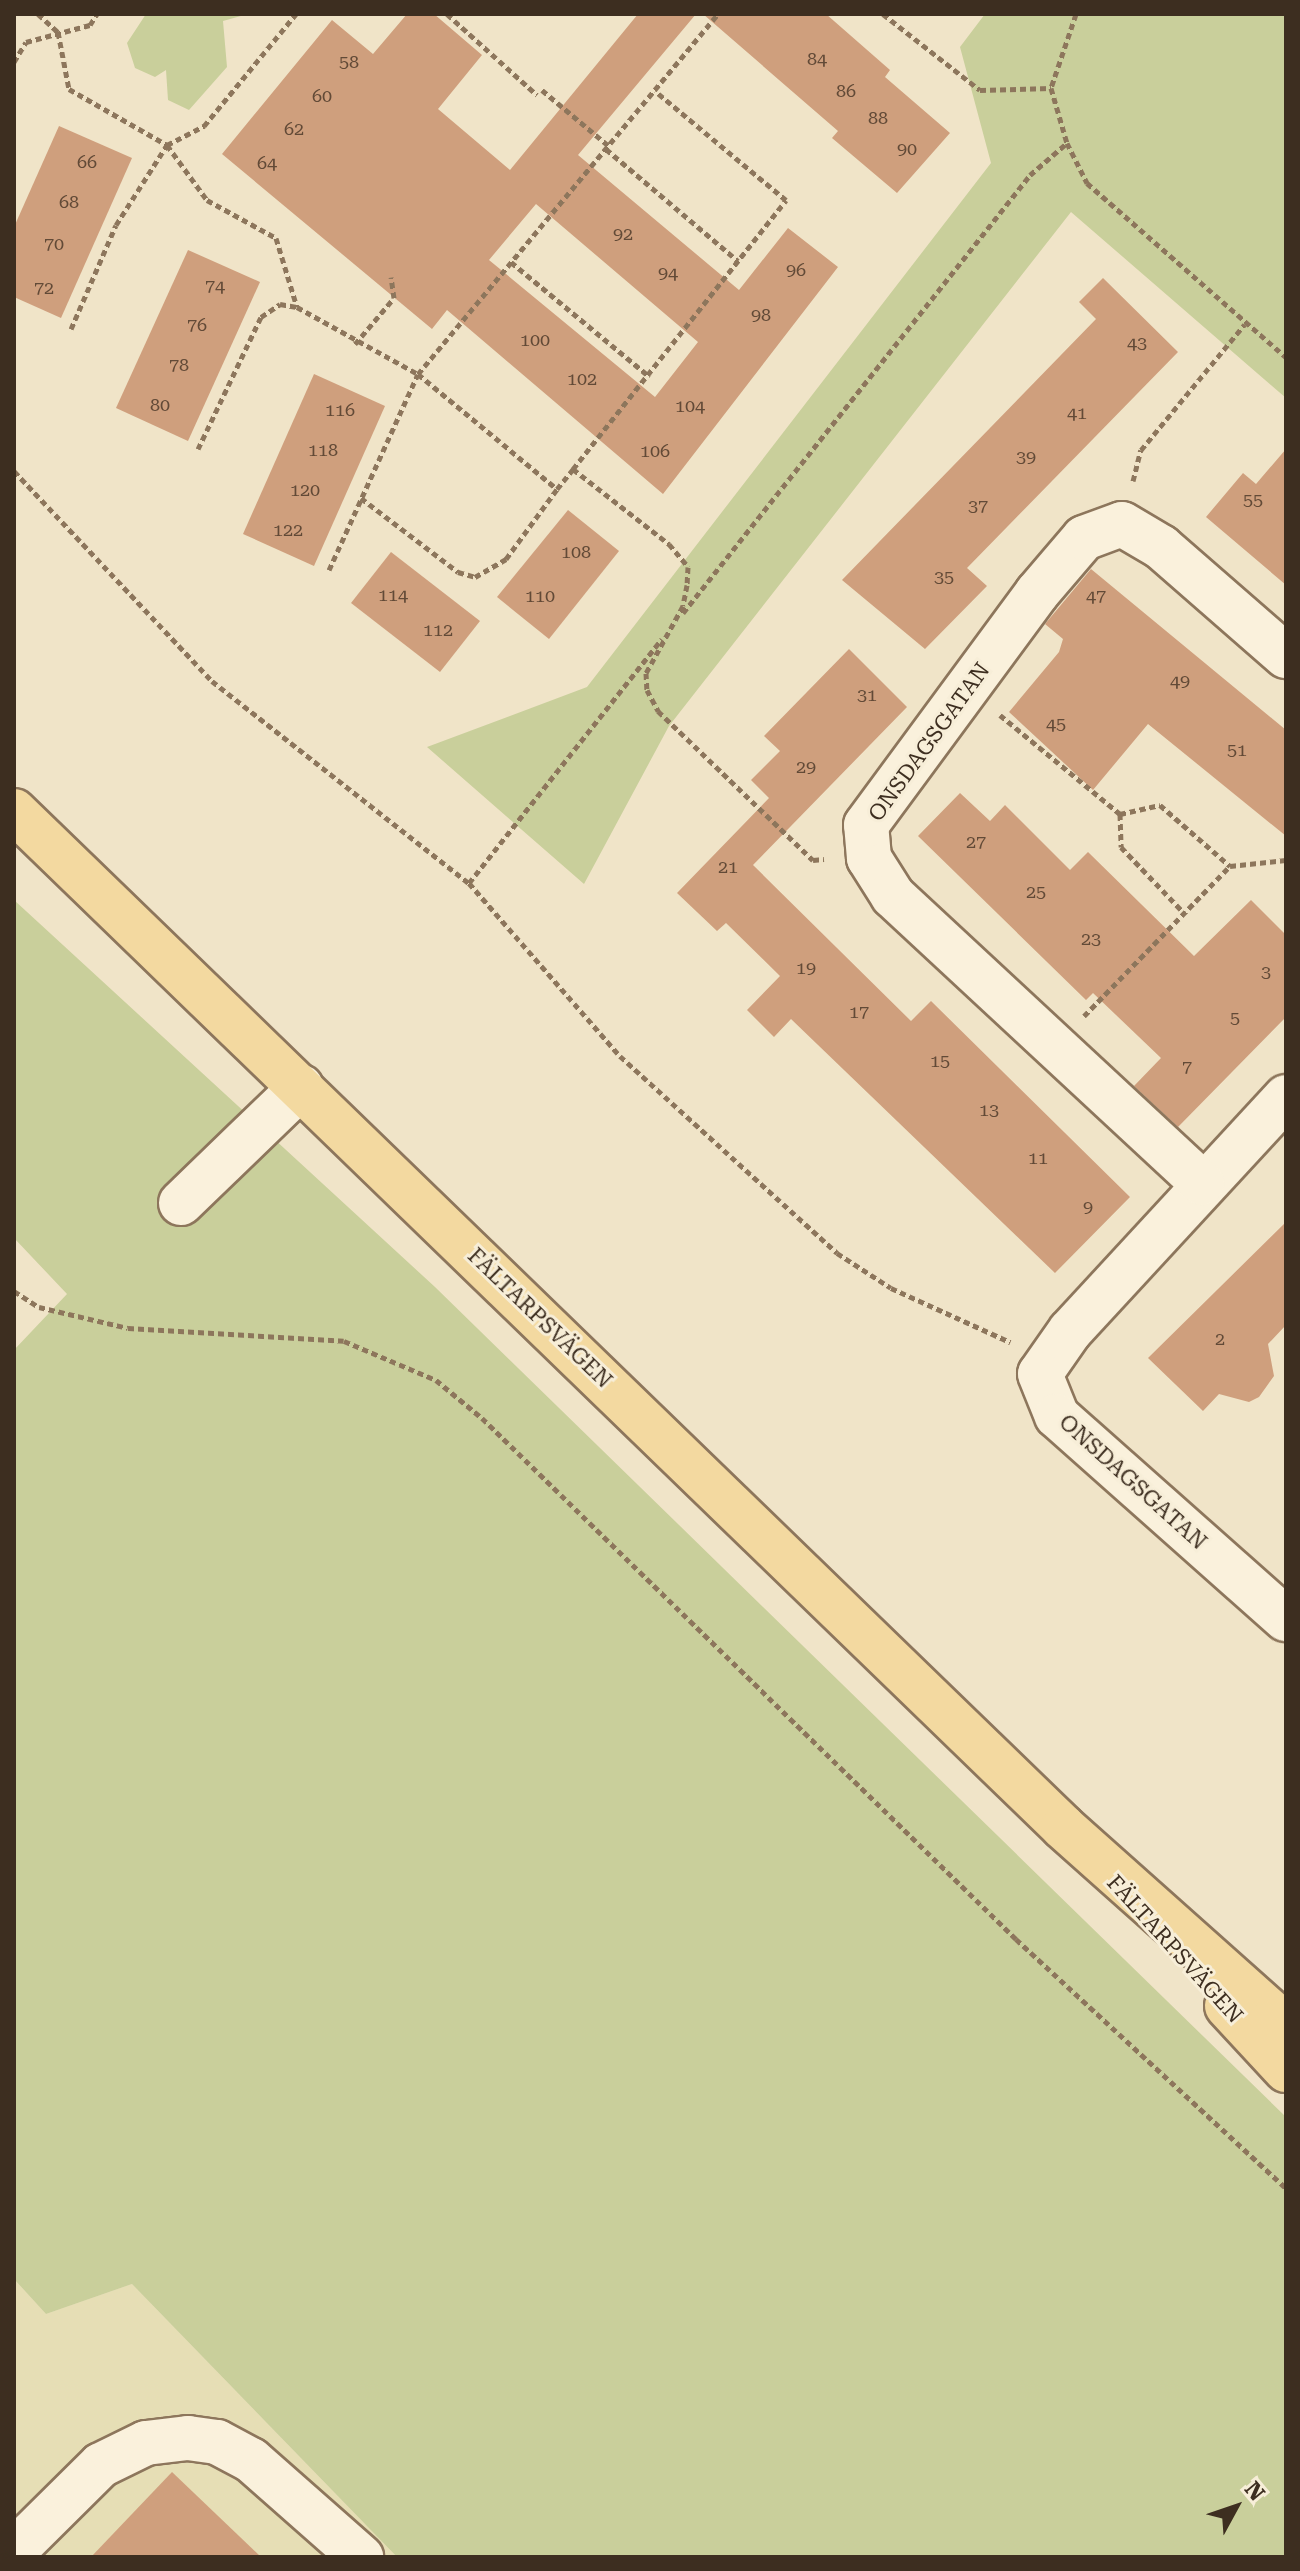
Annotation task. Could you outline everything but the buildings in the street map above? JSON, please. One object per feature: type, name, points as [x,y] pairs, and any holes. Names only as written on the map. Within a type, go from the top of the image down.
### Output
[{"type":"main road","name":"FÄLTARPSVÄGEN","points":[[14,811],[1063,1827],[1286,2026]]},
{"type":"main road","name":"FÄLTARPSVÄGEN","points":[[1063,1827],[1286,2070]]},
{"type":"street","points":[[1122,524],[1161,547],[1286,656]]},
{"type":"street","name":"ONSDAGSGATAN","points":[[869,858],[866,825],[969,689],[1084,538],[1122,524]]},
{"type":"street","points":[[869,858],[893,896],[1057,1044],[1202,1183]]},
{"type":"street","points":[[181,1203],[301,1087]]},
{"type":"street","points":[[1048,1358],[1202,1183],[1286,1097]]},
{"type":"street","name":"ONSDAGSGATAN","points":[[1048,1358],[1040,1374],[1057,1416],[1286,1619]]},
{"type":"street","points":[[14,2551],[101,2465],[146,2443],[188,2438],[217,2442],[251,2460],[361,2557]]},
{"type":"path","points":[[38,14],[58,32],[69,89],[167,145],[207,200],[276,238],[297,307]]},
{"type":"path","points":[[14,62],[26,42],[90,25],[97,14]]},
{"type":"path","points":[[71,329],[116,225],[167,145],[204,126],[296,14]]},
{"type":"path","points":[[447,14],[608,147],[738,261]]},
{"type":"path","points":[[329,570],[418,374],[718,14]]},
{"type":"path","points":[[883,14],[980,90],[1051,88]]},
{"type":"path","points":[[1076,14],[1051,88],[1067,143],[1087,183],[1122,218],[1286,357]]},
{"type":"path","points":[[361,498],[458,572],[475,577],[506,559],[557,489],[650,377],[786,200],[655,91]]},
{"type":"path","points":[[469,883],[1030,175],[1067,143]]},
{"type":"path","points":[[511,262],[650,377]]},
{"type":"path","points":[[355,344],[394,298],[391,277]]},
{"type":"path","points":[[198,449],[261,317],[280,304],[297,307],[355,344],[418,374],[557,489]]},
{"type":"path","points":[[1122,524],[1141,450],[1245,324]]},
{"type":"path","points":[[573,469],[669,544],[688,567],[683,606],[646,673],[658,711],[813,860],[869,858]]},
{"type":"path","points":[[14,471],[212,681],[469,883],[620,1056],[837,1253],[929,1306],[1048,1358]]},
{"type":"path","points":[[969,689],[1120,814],[1121,847],[1184,913]]},
{"type":"path","points":[[1120,814],[1160,805],[1230,866]]},
{"type":"path","points":[[1057,1044],[1230,866],[1286,860]]},
{"type":"path","points":[[14,1291],[39,1307],[128,1328],[344,1341],[436,1380],[482,1418],[1016,1939],[1286,2188]]},
{"type":"shaded area","points":[[14,2279],[46,2314],[132,2284],[397,2557],[14,2557]]},
{"type":"green space","points":[[146,14],[248,14],[223,21],[227,67],[189,110],[168,100],[166,70],[155,77],[135,68],[127,43]]},
{"type":"green space","points":[[985,14],[1286,14],[1286,398],[1071,212],[669,726],[584,884],[427,747],[587,687],[991,163],[960,47]]},
{"type":"green space","points":[[14,900],[435,1287],[1286,2117],[1286,2557],[397,2557],[132,2284],[46,2314],[14,2279],[14,1350],[67,1294],[14,1238]]}]
